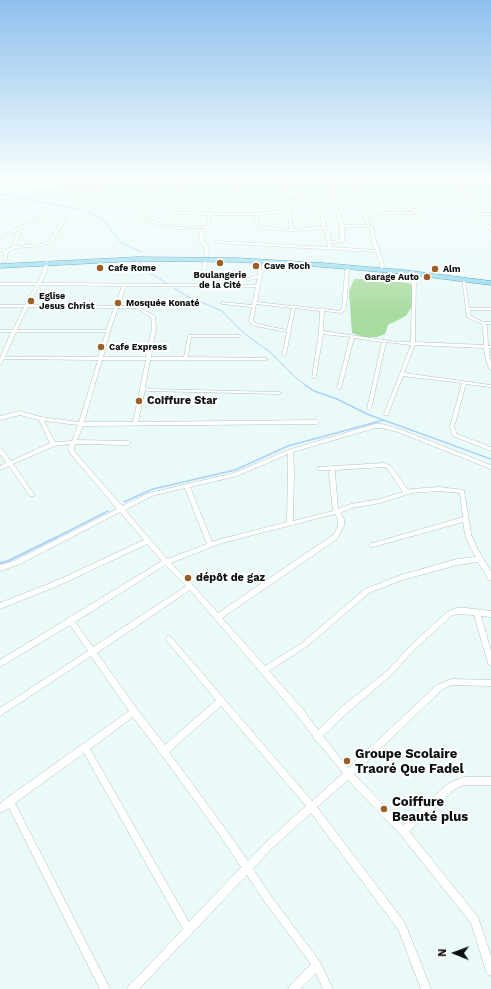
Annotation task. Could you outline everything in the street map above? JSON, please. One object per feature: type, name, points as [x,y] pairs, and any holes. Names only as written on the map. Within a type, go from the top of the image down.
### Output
[{"type":"main road","points":[[1,263],[97,257],[308,260],[491,280]]},
{"type":"main road","points":[[1,263],[206,258],[382,268],[491,283]]},
{"type":"street","points":[[0,238],[28,223]]},
{"type":"street","points":[[0,250],[6,250],[13,247],[42,245],[51,241],[62,223]]},
{"type":"street","points":[[202,286],[206,247],[202,242],[201,235],[208,227],[209,223]]},
{"type":"street","points":[[257,223],[260,227],[292,230],[324,228]]},
{"type":"street","points":[[291,223],[292,230]]},
{"type":"street","points":[[323,223],[328,234],[330,248]]},
{"type":"street","points":[[368,223],[371,227],[382,268]]},
{"type":"street","points":[[160,224],[176,228],[208,227]]},
{"type":"street","points":[[329,242],[342,241],[342,226],[369,226]]},
{"type":"street","points":[[12,232],[19,233],[13,247]]},
{"type":"street","points":[[217,242],[378,252]]},
{"type":"street","points":[[1,263],[6,250]]},
{"type":"street","points":[[260,261],[260,276],[251,318],[253,324],[288,331]]},
{"type":"street","points":[[0,363],[14,331],[38,285],[47,262]]},
{"type":"street","points":[[222,303],[294,306],[341,312],[344,308],[347,271],[350,267]]},
{"type":"street","points":[[386,414],[413,344],[414,273]]},
{"type":"street","points":[[203,276],[249,279],[260,276]]},
{"type":"street","points":[[463,279],[470,318],[483,323],[491,323]]},
{"type":"street","points":[[0,284],[258,286]]},
{"type":"street","points":[[124,286],[108,331],[101,359],[71,448],[72,452],[121,511],[166,562],[190,585],[264,670],[299,711],[348,774],[387,817],[403,832],[474,920],[491,971]]},
{"type":"street","points":[[0,306],[154,306]]},
{"type":"street","points":[[135,423],[154,328],[153,316],[136,306]]},
{"type":"street","points":[[284,355],[294,306]]},
{"type":"street","points":[[314,377],[321,332],[322,309]]},
{"type":"street","points":[[468,309],[491,309]]},
{"type":"street","points":[[483,323],[486,331],[491,369]]},
{"type":"street","points":[[0,331],[108,331]]},
{"type":"street","points":[[321,332],[384,342],[488,346]]},
{"type":"street","points":[[186,360],[189,336],[239,336]]},
{"type":"street","points":[[339,388],[352,336]]},
{"type":"street","points":[[369,408],[384,342]]},
{"type":"street","points":[[2,358],[186,360],[266,359]]},
{"type":"street","points":[[402,374],[491,386]]},
{"type":"street","points":[[464,383],[452,427],[453,431],[455,435],[491,449]]},
{"type":"street","points":[[143,388],[150,390],[280,393]]},
{"type":"street","points":[[0,418],[20,412],[41,419],[80,424],[316,422]]},
{"type":"street","points":[[41,419],[53,444]]},
{"type":"street","points":[[0,568],[16,562],[121,511],[151,494],[235,475],[290,451],[375,426],[382,426],[400,431],[491,467]]},
{"type":"street","points":[[0,468],[53,444],[74,442],[128,443]]},
{"type":"street","points":[[0,450],[32,495]]},
{"type":"street","points":[[290,451],[290,524]]},
{"type":"street","points":[[319,469],[333,470],[384,465],[388,467],[406,492]]},
{"type":"street","points":[[218,617],[335,538],[341,526],[341,519],[336,512],[332,474],[333,470]]},
{"type":"street","points":[[186,486],[210,545]]},
{"type":"street","points":[[0,664],[166,562],[210,545],[336,512],[351,506],[380,501],[406,492],[439,489],[461,490],[464,495],[465,519],[471,551],[480,560],[491,578]]},
{"type":"street","points":[[373,545],[465,519]]},
{"type":"street","points":[[0,606],[60,582],[148,541]]},
{"type":"street","points":[[264,670],[304,645],[367,591],[401,578],[457,562],[480,560]]},
{"type":"street","points":[[0,712],[187,589],[190,585]]},
{"type":"street","points":[[318,736],[342,712],[389,674],[413,647],[449,614],[460,611],[491,614]]},
{"type":"street","points":[[477,613],[491,662]]},
{"type":"street","points":[[70,620],[134,712],[164,751],[247,867],[268,900],[317,965],[328,989]]},
{"type":"street","points":[[169,639],[312,807],[402,926],[426,989]]},
{"type":"street","points":[[132,989],[247,867],[440,687],[451,682],[491,683]]},
{"type":"street","points":[[164,751],[221,700]]},
{"type":"street","points":[[0,809],[134,712]]},
{"type":"street","points":[[85,748],[188,929]]},
{"type":"street","points":[[403,832],[452,786],[464,781],[491,781]]},
{"type":"street","points":[[10,801],[105,989]]},
{"type":"street","points":[[293,989],[317,965]]},
{"type":"green space","points":[[354,279],[409,283],[414,287],[412,306],[406,316],[388,325],[385,334],[377,337],[364,337],[352,333],[349,291]]},
{"type":"waterway","points":[[106,223],[120,242],[142,252]]},
{"type":"waterway","points":[[140,262],[141,267],[166,283]]},
{"type":"waterway","points":[[174,288],[187,296],[222,311],[244,333],[271,353],[296,378],[307,386]]},
{"type":"waterway","points":[[305,385],[314,391],[337,399],[367,414],[384,420]]},
{"type":"waterway","points":[[124,502],[153,489],[235,470],[288,446],[384,420]]},
{"type":"waterway","points":[[384,420],[491,459]]},
{"type":"waterway","points":[[56,537],[108,511]]},
{"type":"waterway","points":[[0,563],[8,561],[56,537]]},
{"type":"place","name":"Boulangerie de la Cité","points":[[220,263]]},
{"type":"place","name":"Cave Roch","points":[[256,266]]},
{"type":"place","name":"Cafe Rome","points":[[100,268]]},
{"type":"place","name":"Alm","points":[[435,269]]},
{"type":"place","name":"Garage Auto","points":[[427,277]]},
{"type":"place","name":"Eglise Jesus Christ","points":[[31,301]]},
{"type":"place","name":"Mosquée Konaté","points":[[118,303]]},
{"type":"place","name":"Cafe Express","points":[[101,347]]},
{"type":"place","name":"Coiffure Star","points":[[139,401]]},
{"type":"place","name":"dépôt de gaz","points":[[188,578]]},
{"type":"place","name":"Groupe Scolaire Traoré Que Fadel","points":[[347,761]]},
{"type":"place","name":"Coiffure Beauté plus","points":[[384,809]]}]
